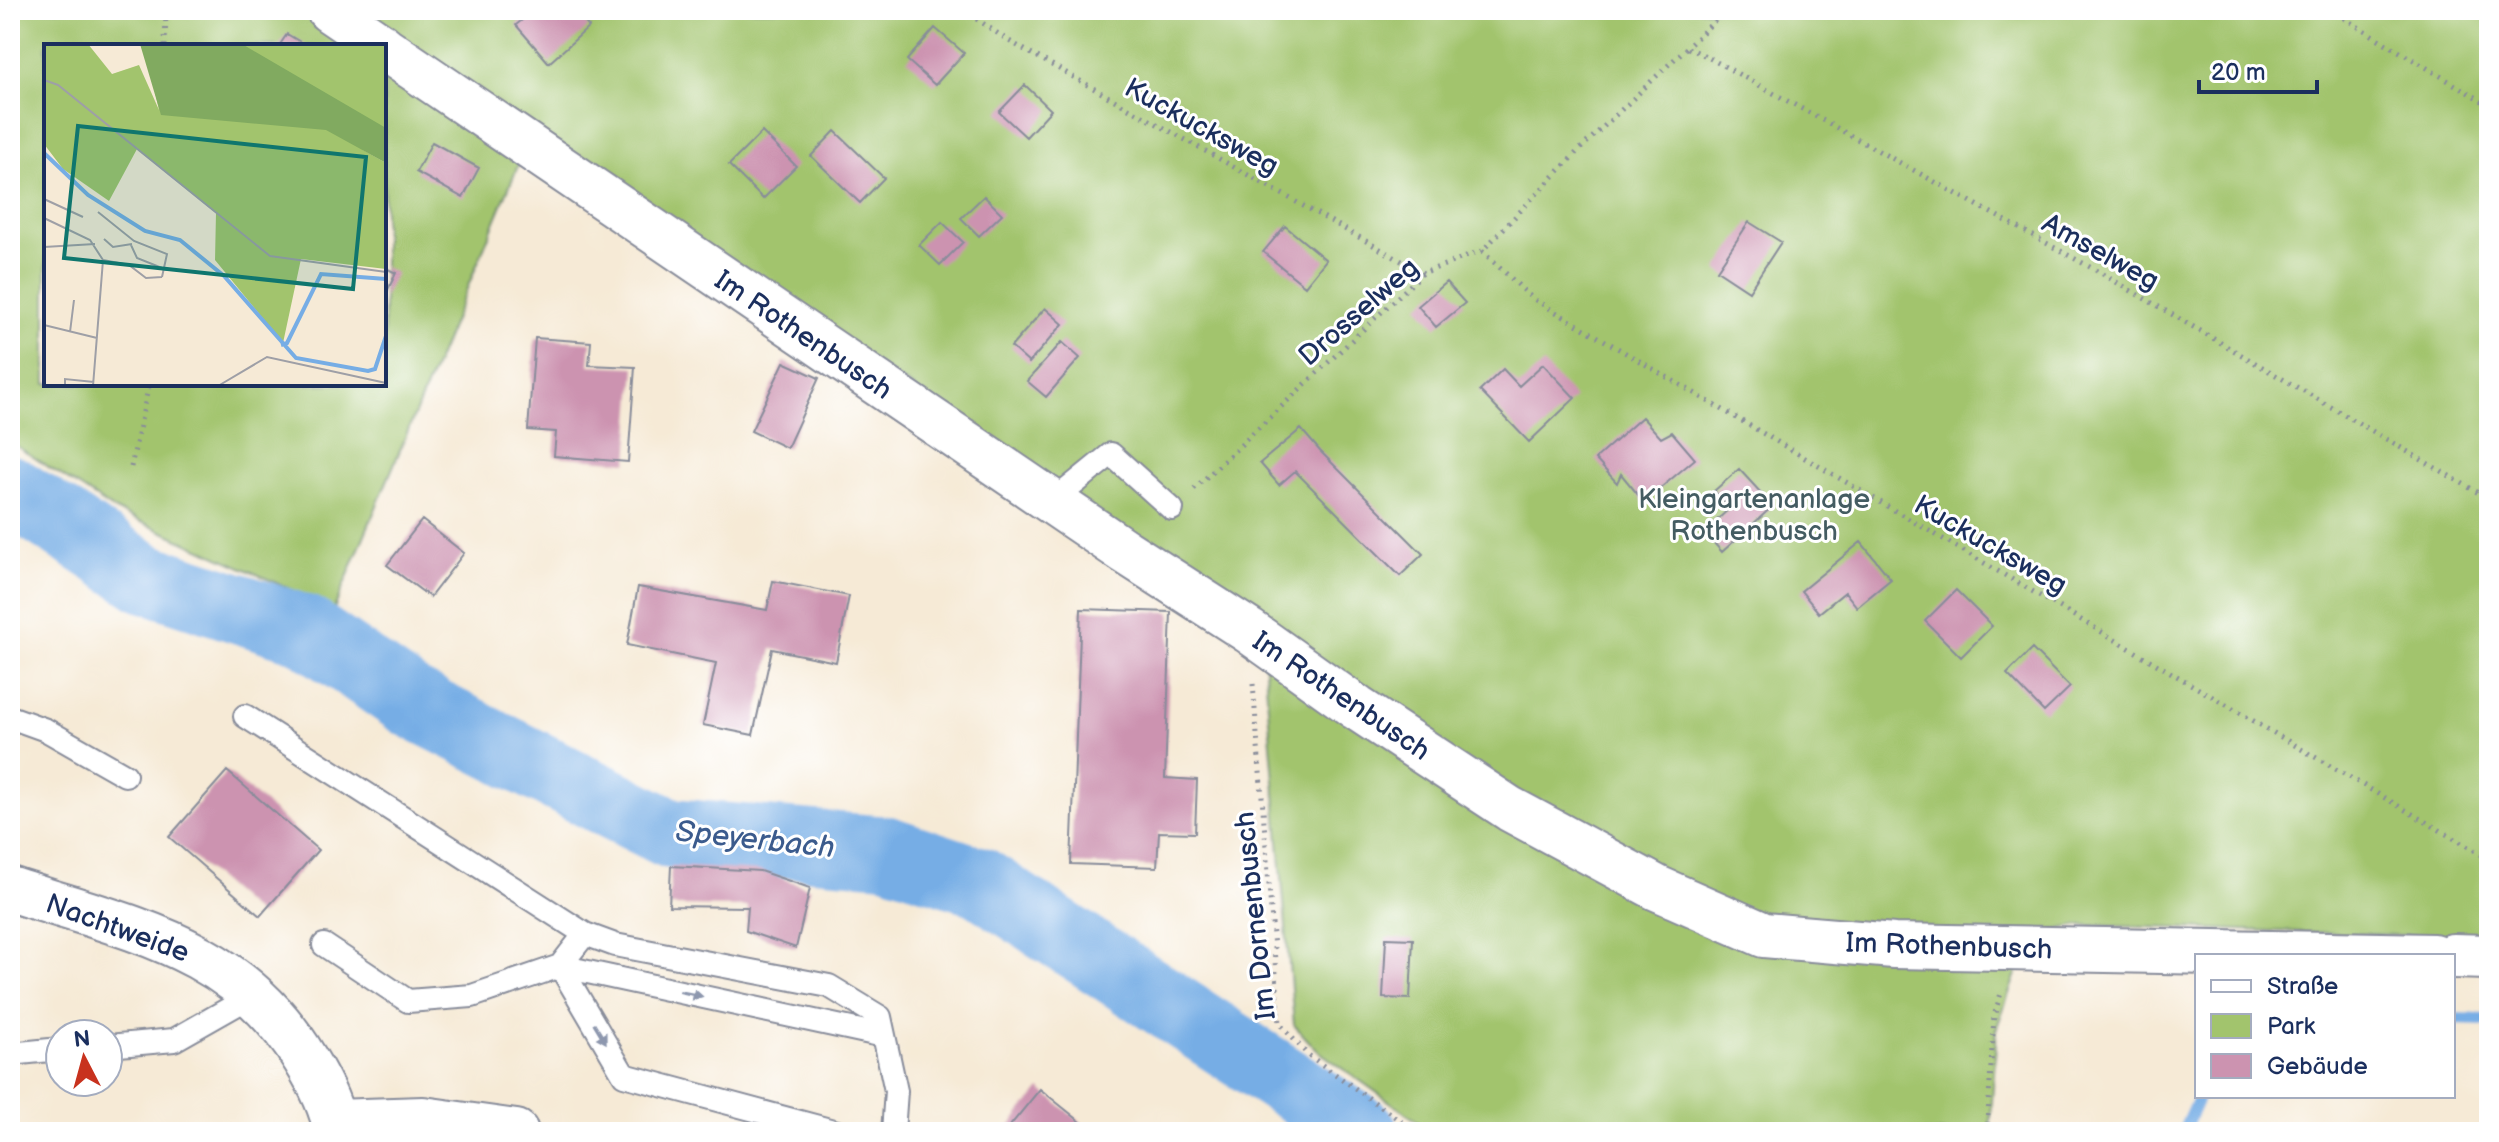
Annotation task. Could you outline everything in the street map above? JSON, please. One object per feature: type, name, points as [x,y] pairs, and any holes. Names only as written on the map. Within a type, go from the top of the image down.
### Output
[{"type":"street","name":"Im Rothenbusch","points":[[329,10],[379,44]]},
{"type":"street","name":"Im Rothenbusch","points":[[386,49],[1510,809],[1657,888],[1764,935],[1894,946],[2328,954]]},
{"type":"street","name":"Nachtweide","points":[[10,889],[158,937],[209,961],[255,994],[288,1031],[314,1074],[335,1127],[423,1119],[516,1132]]},
{"type":"street","points":[[2455,956],[2489,957]]},
{"type":"lane","points":[[1052,502],[1111,454],[1172,509]]},
{"type":"lane","points":[[245,716],[585,934],[615,945],[829,986],[880,1017],[896,1091],[893,1132]]},
{"type":"lane","points":[[10,717],[46,730],[125,775]]},
{"type":"lane","points":[[560,966],[585,934]]},
{"type":"lane","points":[[324,945],[408,1001],[472,996],[560,966],[884,1036]]},
{"type":"lane","points":[[560,966],[624,1075],[837,1132]]},
{"type":"lane","points":[[124,1045],[174,1040],[255,994]]},
{"type":"lane","points":[[10,1054],[44,1051]]},
{"type":"path","points":[[165,44],[166,10]]},
{"type":"path","name":"Kuckucksweg","points":[[963,10],[1009,41],[1423,273]]},
{"type":"path","name":"Drosselweg","points":[[1172,509],[1423,273],[1482,251],[1577,152],[1726,10]]},
{"type":"path","points":[[2330,10],[2489,105]]},
{"type":"path","name":"Amselweg","points":[[1688,48],[2099,272],[2489,499]]},
{"type":"path","name":"Kuckucksweg","points":[[1482,251],[1532,298],[2489,859]]},
{"type":"path","points":[[131,467],[149,386]]},
{"type":"path","name":"Im Dornenbusch","points":[[1249,631],[1280,1024],[1307,1054],[1416,1132]]},
{"type":"path","points":[[1987,1132],[1994,1016],[2015,948]]},
{"type":"green space","name":"Kleingartenanlage Rothenbusch","points":[[10,10],[2489,10],[2489,938],[2081,925],[2030,935],[1997,1027],[1990,1132],[1427,1132],[1417,1121],[1317,1050],[1294,1025],[1261,622],[532,132],[334,609],[115,510],[10,442]]},
{"type":"building","points":[[534,10],[574,10],[589,27],[549,63],[516,25]]},
{"type":"building","points":[[935,28],[964,53],[935,85],[907,60]]},
{"type":"building","points":[[287,34],[304,44],[280,44]]},
{"type":"building","points":[[1025,85],[1051,110],[1026,137],[999,112]]},
{"type":"building","points":[[835,131],[884,178],[860,203],[811,156]]},
{"type":"building","points":[[762,132],[796,166],[763,199],[729,165]]},
{"type":"building","points":[[432,142],[479,168],[463,198],[416,172]]},
{"type":"building","points":[[984,196],[1002,214],[979,236],[961,218]]},
{"type":"building","points":[[942,222],[963,242],[940,265],[919,245]]},
{"type":"building","points":[[1749,222],[1781,242],[1749,291],[1717,270]]},
{"type":"building","points":[[1285,226],[1326,260],[1305,286],[1263,252]]},
{"type":"building","points":[[386,268],[396,273],[386,294]]},
{"type":"building","points":[[1446,282],[1465,303],[1436,327],[1418,306]]},
{"type":"building","points":[[1045,308],[1063,324],[1029,363],[1011,347]]},
{"type":"building","points":[[535,338],[591,342],[589,365],[635,367],[628,462],[554,456],[556,432],[528,430]]},
{"type":"building","points":[[1062,342],[1080,358],[1046,397],[1027,381]]},
{"type":"building","points":[[784,362],[819,378],[787,448],[751,431]]},
{"type":"building","points":[[1543,364],[1575,398],[1529,442],[1480,391],[1503,369],[1519,386]]},
{"type":"building","points":[[1642,417],[1661,438],[1672,432],[1695,459],[1644,502],[1621,474],[1617,483],[1595,459]]},
{"type":"building","points":[[1301,429],[1423,554],[1400,576],[1295,471],[1279,485],[1260,463]]},
{"type":"building","points":[[1739,469],[1773,506],[1722,552],[1704,532],[1730,508],[1714,491]]},
{"type":"building","points":[[422,520],[464,553],[430,597],[387,565]]},
{"type":"building","points":[[1861,542],[1891,579],[1857,607],[1845,592],[1819,613],[1801,591]]},
{"type":"building","points":[[773,581],[849,596],[836,662],[772,649],[753,735],[703,725],[716,663],[627,645],[638,587],[767,610]]},
{"type":"building","points":[[1956,590],[1992,626],[1961,657],[1925,621]]},
{"type":"building","points":[[1081,609],[1171,612],[1165,778],[1197,780],[1195,833],[1159,832],[1157,867],[1071,864]]},
{"type":"building","points":[[2032,649],[2070,687],[2044,712],[2007,674]]},
{"type":"building","points":[[227,771],[318,850],[260,916],[169,837]]},
{"type":"building","points":[[671,866],[760,871],[810,888],[796,948],[746,931],[748,907],[669,906]]},
{"type":"building","points":[[1386,938],[1413,939],[1410,999],[1383,998]]},
{"type":"building","points":[[1040,1089],[1087,1127],[1084,1132],[1005,1132]]},
{"type":"waterway","name":"Speyerbach","points":[[10,490],[146,578],[305,630],[412,703],[669,833],[887,851],[980,882],[1363,1132]]},
{"type":"waterway","points":[[2455,1019],[2489,1020]]},
{"type":"waterway","points":[[2183,1132],[2198,1098]]}]
